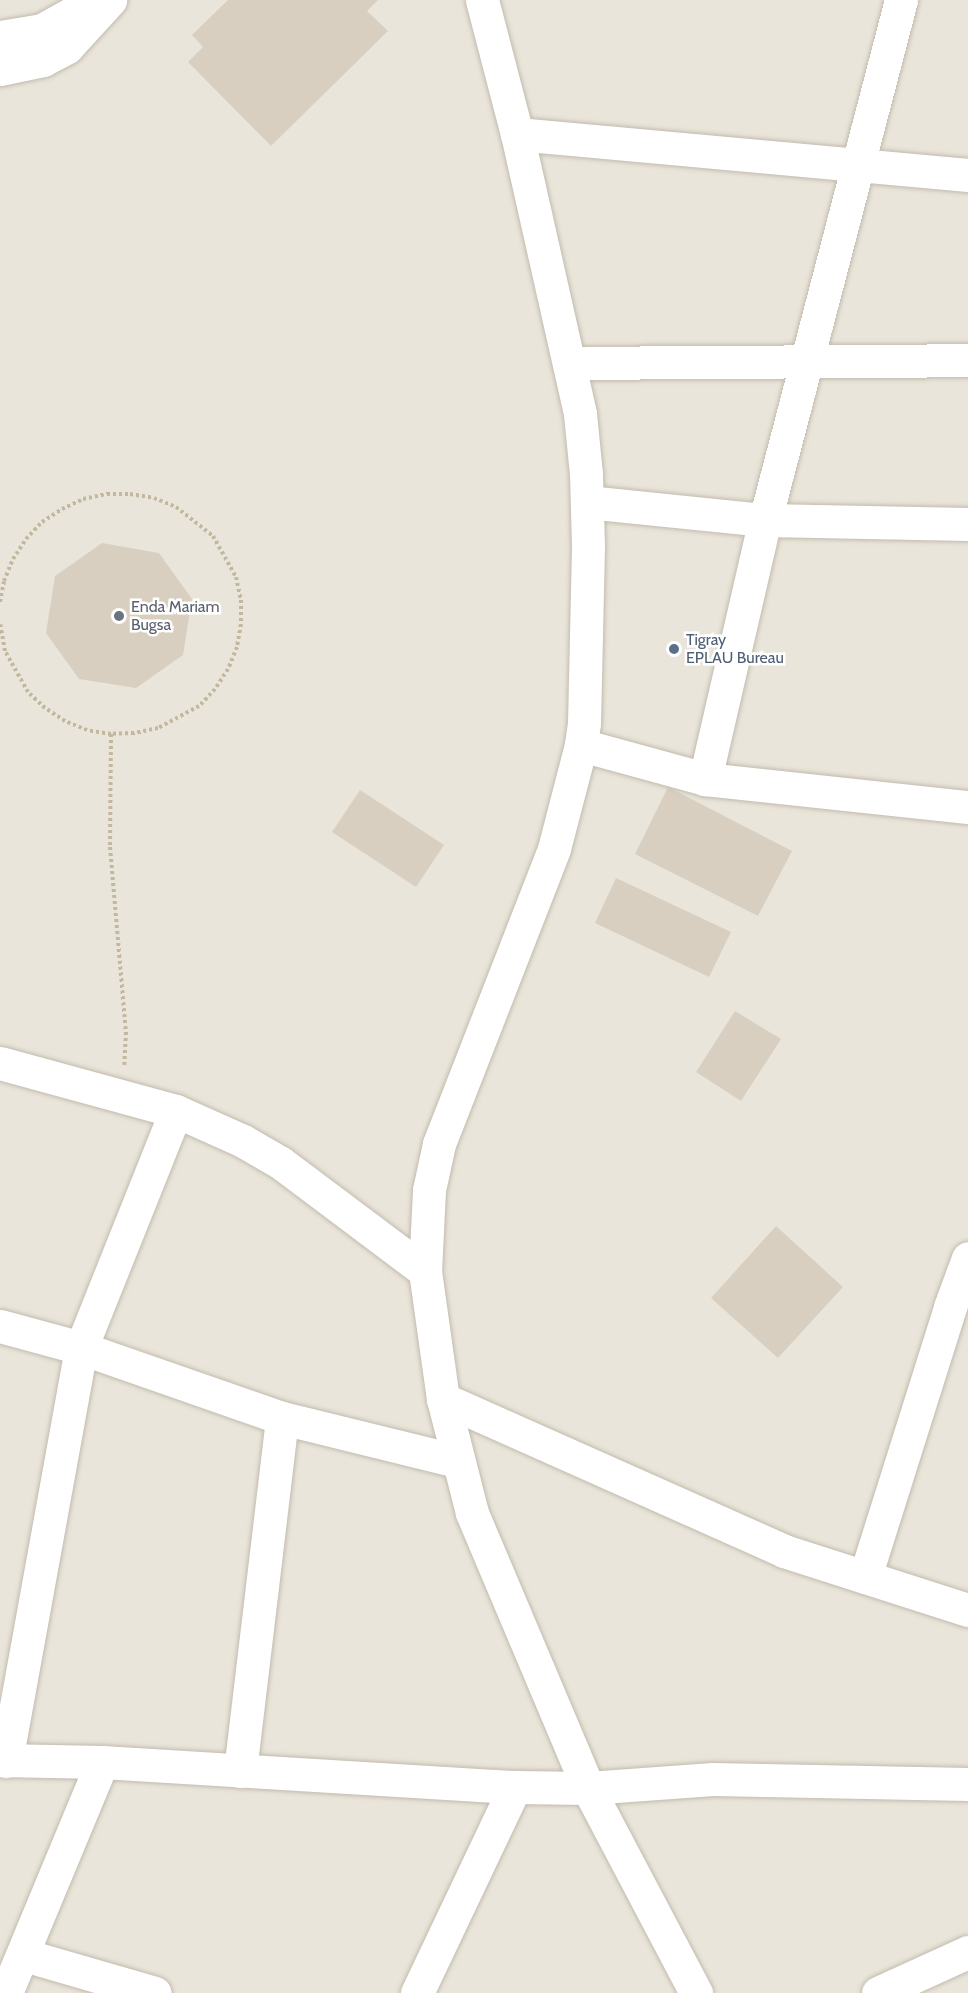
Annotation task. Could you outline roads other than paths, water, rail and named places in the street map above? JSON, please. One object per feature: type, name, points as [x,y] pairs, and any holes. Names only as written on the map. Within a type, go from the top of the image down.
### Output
[{"type":"street","points":[[0,37],[42,30],[96,0]]},
{"type":"street","points":[[0,69],[43,60],[67,47],[110,0]]},
{"type":"street","points":[[482,0],[517,134],[569,363],[584,444],[587,502],[581,746],[554,849],[439,1144],[429,1190],[424,1271],[443,1399],[472,1513],[588,1788],[696,1993]]},
{"type":"street","points":[[705,780],[765,520],[901,0]]},
{"type":"street","points":[[517,134],[968,175]]},
{"type":"street","points":[[569,363],[968,360]]},
{"type":"street","points":[[587,502],[765,520],[968,524]]},
{"type":"street","points":[[581,746],[705,780],[968,807]]},
{"type":"street","points":[[0,1063],[176,1111],[243,1141],[281,1163],[424,1271]]},
{"type":"street","points":[[176,1111],[81,1348],[3,1761],[102,1762],[240,1772],[588,1788],[713,1779],[968,1784]]},
{"type":"street","points":[[865,1577],[950,1307],[968,1258]]},
{"type":"street","points":[[0,1326],[81,1348],[282,1418],[457,1461]]},
{"type":"street","points":[[443,1399],[784,1551],[968,1610]]},
{"type":"street","points":[[240,1772],[282,1418]]},
{"type":"street","points":[[6,1993],[24,1955],[102,1762]]},
{"type":"street","points":[[417,1993],[515,1786]]},
{"type":"street","points":[[878,1993],[968,1952]]},
{"type":"street","points":[[24,1955],[155,1993]]},
{"type":"place","name":"Enda Mariam Bugsa","points":[[119,616]]},
{"type":"place","name":"Tigray EPLAU Bureau","points":[[674,649]]}]
